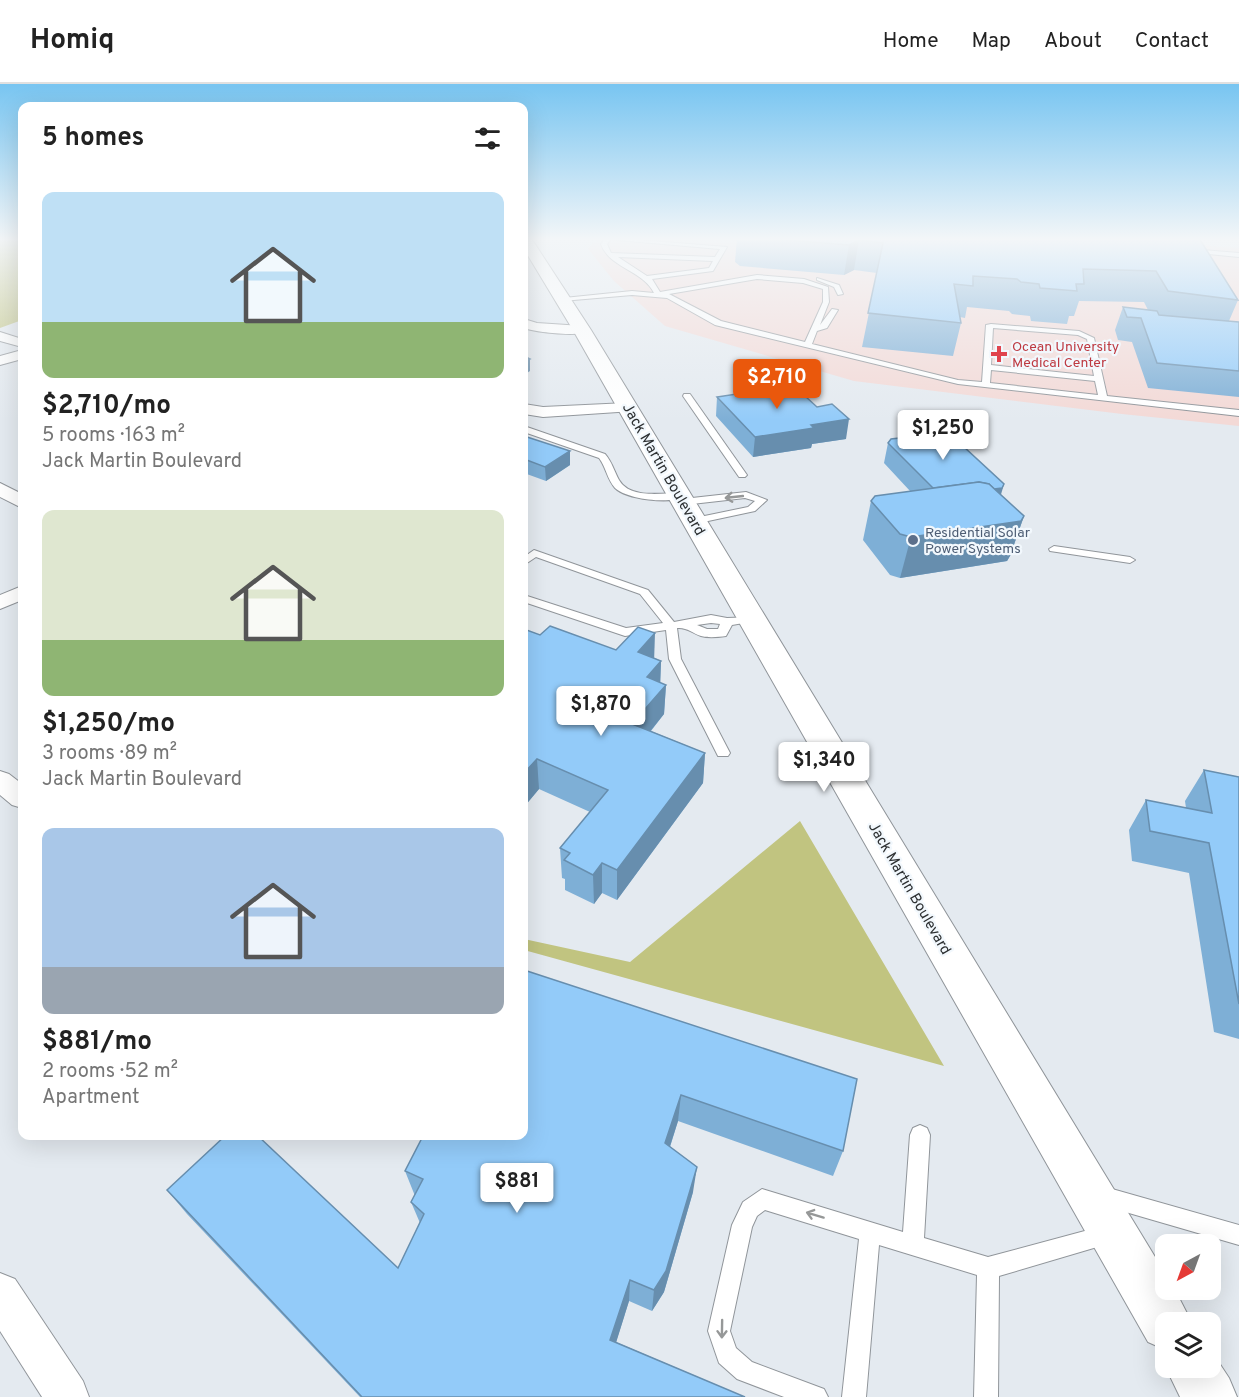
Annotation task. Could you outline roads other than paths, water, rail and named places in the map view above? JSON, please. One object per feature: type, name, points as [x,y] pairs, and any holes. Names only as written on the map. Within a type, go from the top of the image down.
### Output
[{"type":"street","name":"Jack Martin Boulevard","points":[[564,300],[685,506],[739,620],[1159,1312]]},
{"type":"street","points":[[528,324],[535,327],[582,330]]},
{"type":"street","points":[[0,336],[18,342]]},
{"type":"street","points":[[0,361],[18,355]]},
{"type":"street","points":[[528,410],[543,412],[627,408]]},
{"type":"street","points":[[0,489],[18,500]]},
{"type":"street","points":[[0,603],[18,594]]},
{"type":"street","points":[[0,781],[18,795]]},
{"type":"street","points":[[0,1294],[67,1397]]},
{"type":"street","points":[[1198,1378],[1210,1397]]},
{"type":"lane","points":[[564,300],[571,299]]},
{"type":"lane","points":[[675,299],[718,323],[940,378],[986,386],[1239,413]]},
{"type":"lane","points":[[807,346],[826,299]]},
{"type":"lane","points":[[814,330],[824,326],[834,310]]},
{"type":"lane","points":[[986,386],[989,327],[1079,333],[1090,338],[1103,398]]},
{"type":"lane","points":[[987,367],[1098,379]]},
{"type":"lane","points":[[687,396],[742,475]]},
{"type":"lane","points":[[528,430],[602,456],[608,463],[616,483],[624,490],[639,495],[685,506],[752,509],[762,500],[746,495],[685,506]]},
{"type":"lane","points":[[1054,549],[1130,560]]},
{"type":"lane","points":[[528,558],[534,553],[644,592],[671,626],[675,659],[723,753]]},
{"type":"lane","points":[[528,599],[625,632],[688,625],[705,633],[722,633],[739,620]]},
{"type":"lane","points":[[913,1245],[920,1135]]},
{"type":"lane","points":[[1088,1192],[1239,1235]]},
{"type":"lane","points":[[816,1397],[745,1371],[727,1355],[719,1331],[742,1225],[750,1209],[762,1199],[988,1268],[1112,1233]]},
{"type":"lane","points":[[854,1397],[870,1233]]},
{"type":"lane","points":[[986,1397],[988,1268]]},
{"type":"place","name":"Ocean University Medical Center","points":[[999,354]]},
{"type":"place","name":"Residential Solar Power Systems","points":[[913,540]]}]
